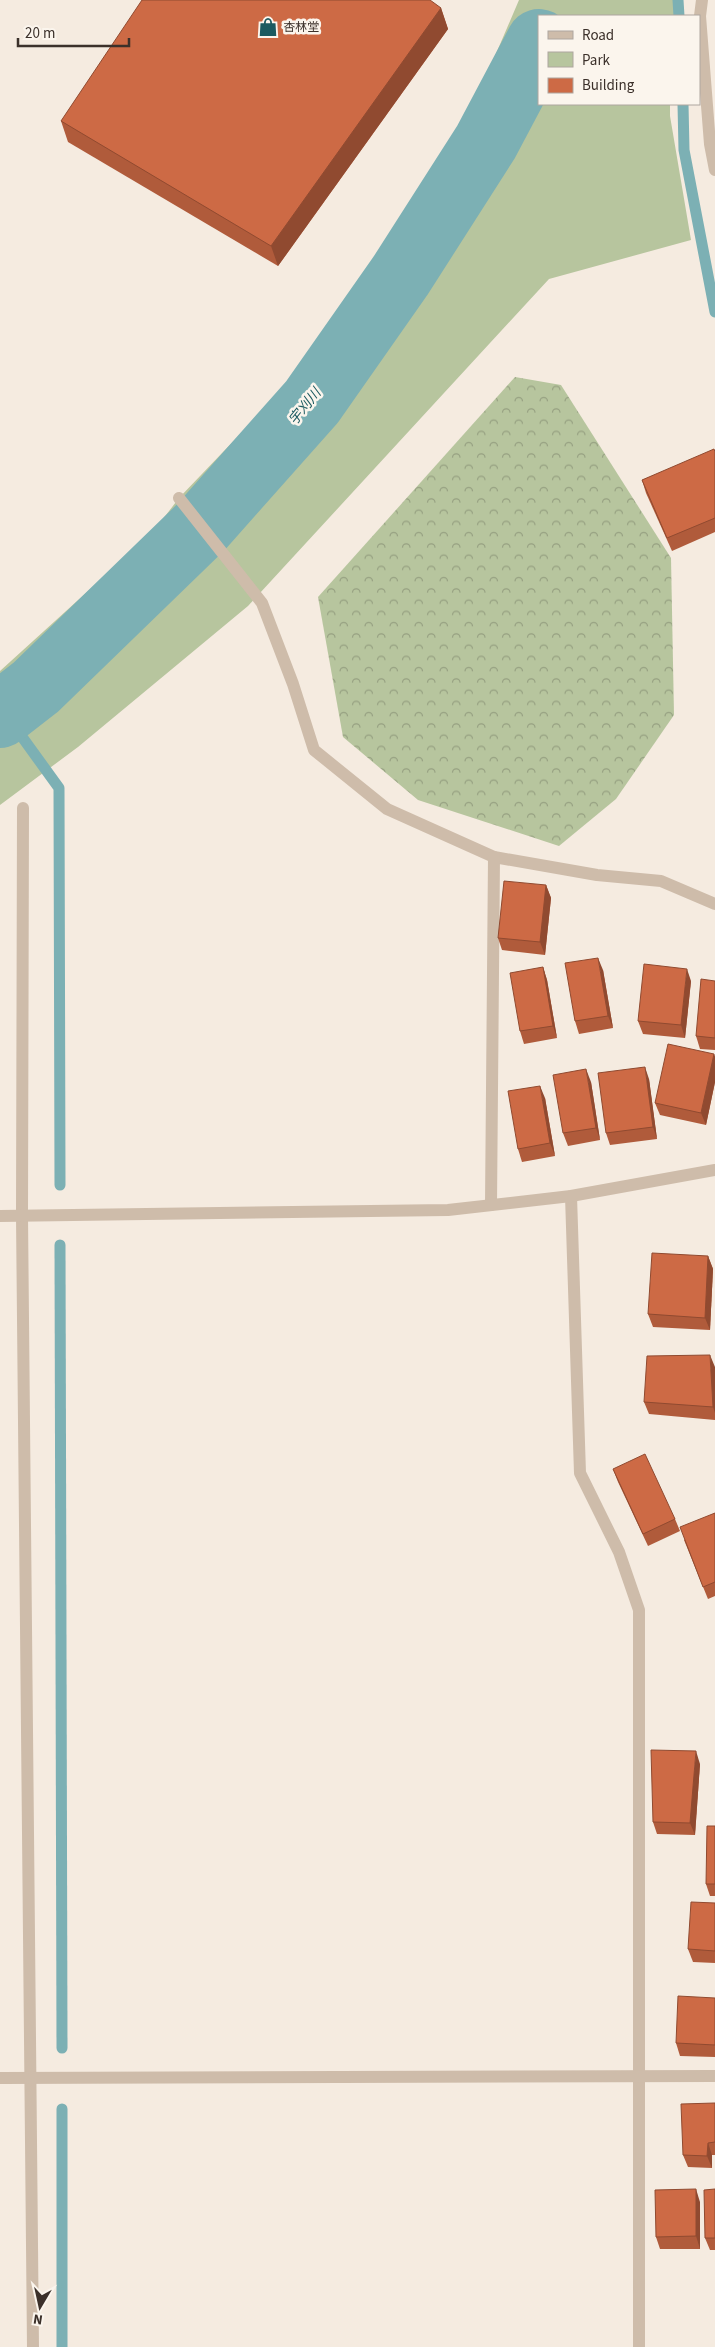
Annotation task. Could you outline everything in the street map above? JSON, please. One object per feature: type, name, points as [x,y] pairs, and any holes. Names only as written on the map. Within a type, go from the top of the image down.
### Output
[{"type":"street","points":[[702,0],[700,16],[710,144],[715,170]]},
{"type":"street","points":[[179,498],[262,603],[293,684],[314,750],[387,809],[494,856],[597,875],[660,881],[715,904]]},
{"type":"street","points":[[23,808],[22,1216],[33,2347]]},
{"type":"street","points":[[491,1205],[494,856]]},
{"type":"street","points":[[0,1216],[448,1210],[571,1196],[715,1170]]},
{"type":"street","points":[[571,1196],[580,1472],[619,1552],[639,1610],[639,2347]]},
{"type":"street","points":[[0,2078],[715,2076]]},
{"type":"green space","points":[[519,0],[676,0],[675,15],[538,15],[538,105],[670,105],[670,116],[691,240],[549,279],[248,606],[78,747],[0,805],[0,671],[153,532],[179,498],[332,338],[471,112]]},
{"type":"green space","points":[[515,377],[561,385],[671,558],[674,715],[616,799],[559,846],[418,800],[343,737],[318,597]]},
{"type":"building","points":[[142,0],[430,0],[441,8],[271,246],[61,121]]},
{"type":"building","points":[[714,449],[715,518],[667,538],[642,480]]},
{"type":"building","points":[[504,881],[546,885],[540,942],[498,938]]},
{"type":"building","points":[[598,958],[608,1016],[575,1021],[565,963]]},
{"type":"building","points":[[644,964],[687,969],[681,1025],[638,1021]]},
{"type":"building","points":[[543,967],[553,1026],[520,1031],[510,973]]},
{"type":"building","points":[[701,979],[715,981],[715,1038],[696,1036]]},
{"type":"building","points":[[668,1044],[714,1054],[701,1113],[655,1103]]},
{"type":"building","points":[[645,1067],[653,1127],[606,1133],[598,1073]]},
{"type":"building","points":[[586,1069],[596,1128],[563,1133],[553,1075]]},
{"type":"building","points":[[540,1086],[550,1143],[518,1149],[508,1091]]},
{"type":"building","points":[[652,1253],[708,1256],[705,1318],[648,1314]]},
{"type":"building","points":[[710,1355],[713,1407],[644,1402],[647,1356]]},
{"type":"building","points":[[645,1454],[675,1519],[643,1534],[613,1469]]},
{"type":"building","points":[[715,1513],[715,1582],[703,1587],[680,1527]]},
{"type":"building","points":[[651,1750],[696,1751],[690,1823],[653,1822]]},
{"type":"building","points":[[707,1826],[715,1826],[715,1884],[706,1884]]},
{"type":"building","points":[[691,1902],[715,1903],[715,1951],[688,1949]]},
{"type":"building","points":[[678,1996],[715,1998],[715,2045],[676,2043]]},
{"type":"building","points":[[715,2103],[715,2142],[708,2143],[707,2156],[683,2155],[681,2104]]},
{"type":"building","points":[[696,2189],[696,2236],[656,2237],[655,2190]]},
{"type":"building","points":[[715,2189],[715,2238],[705,2238],[704,2190]]},
{"type":"waterway","points":[[678,0],[679,15]]},
{"type":"waterway","name":"宇刈川","points":[[0,715],[36,687],[201,527],[312,402],[401,275],[486,142],[538,44]]},
{"type":"waterway","points":[[683,105],[684,150],[715,312]]},
{"type":"waterway","points":[[4,712],[59,788],[60,1185]]},
{"type":"waterway","points":[[60,1245],[62,2048]]},
{"type":"waterway","points":[[62,2109],[62,2347]]},
{"type":"place","name":"杏林堂","points":[[268,27]]}]
